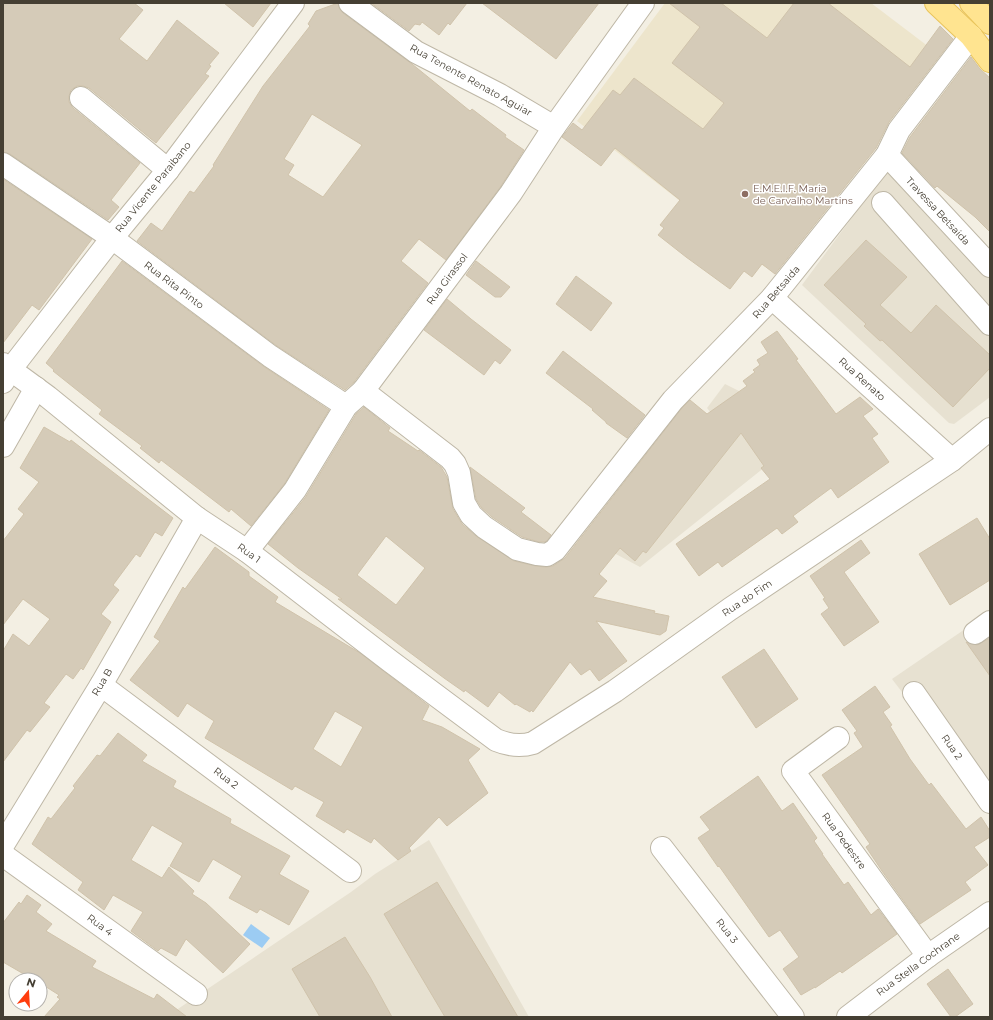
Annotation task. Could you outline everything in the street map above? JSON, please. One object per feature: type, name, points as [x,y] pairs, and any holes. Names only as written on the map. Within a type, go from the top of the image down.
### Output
[{"type":"main road","points":[[936,3],[971,36],[990,61]]},
{"type":"main road","points":[[972,3],[989,18]]},
{"type":"street","name":"Rua Vicente Paraibano","points":[[6,372],[168,170],[293,3]]},
{"type":"street","name":"Rua Tenente Renato Aguiar","points":[[350,3],[416,52],[500,95],[554,127]]},
{"type":"street","name":"Rua Girassol","points":[[247,551],[295,490],[346,406],[363,391],[511,193],[554,127],[643,3]]},
{"type":"street","name":"Rua Betsaida","points":[[363,391],[450,458],[455,464],[459,473],[464,503],[471,515],[484,527],[517,549],[537,554],[547,554],[555,550],[673,400],[772,298],[887,155],[899,130],[971,36]]},
{"type":"street","points":[[82,98],[168,170]]},
{"type":"street","name":"Travessa Betsaida","points":[[887,155],[990,266]]},
{"type":"street","name":"Rua Rita Pinto","points":[[3,164],[112,238],[270,356],[346,406]]},
{"type":"street","points":[[883,202],[990,324]]},
{"type":"street","name":"Rua Renato","points":[[772,298],[952,460]]},
{"type":"street","name":"Rua 1","points":[[6,372],[36,388],[48,397],[197,518],[247,551],[496,740]]},
{"type":"street","points":[[3,446],[36,388]]},
{"type":"street","name":"Rua do Fim","points":[[496,740],[507,744],[526,745],[533,743],[615,691],[730,609],[952,460],[990,429]]},
{"type":"street","name":"Rua B","points":[[3,845],[101,684],[197,518]]},
{"type":"street","name":"Rua 2","points":[[101,684],[350,871]]},
{"type":"street","name":"Rua 2","points":[[914,693],[990,802]]},
{"type":"street","name":"Rua Pedestre","points":[[838,738],[792,771],[928,956]]},
{"type":"street","name":"Rua 3","points":[[662,848],[792,1016]]},
{"type":"street","name":"Rua 4","points":[[3,855],[196,994]]},
{"type":"street","name":"Rua Stella Cochrane","points":[[848,1017],[928,956],[990,913]]},
{"type":"shaded area","name":"E.M.E.I.F. Maria de Carvalho Martins","points":[[665,3],[871,3],[929,47],[765,267],[577,121]]},
{"type":"shaded area","points":[[891,165],[990,276],[990,397],[954,424],[949,423],[802,285]]},
{"type":"shaded area","points":[[725,384],[743,393],[785,451],[640,567],[614,553],[716,419],[707,408]]},
{"type":"shaded area","points":[[990,612],[990,807],[892,679]]},
{"type":"shaded area","points":[[429,840],[529,1017],[166,1017],[351,892],[375,874]]},
{"type":"water","points":[[251,924],[270,938],[262,948],[243,935]]},
{"type":"building","points":[[3,3],[134,3],[143,10],[119,39],[147,61],[177,20],[219,53],[209,65],[211,66],[205,74],[209,76],[156,143],[89,88],[77,86],[71,90],[69,102],[73,108],[140,163],[111,200],[119,207],[108,220],[10,154],[3,152]]},
{"type":"building","points":[[224,3],[271,3],[253,27]]},
{"type":"building","points":[[338,3],[339,8],[343,13],[412,64],[470,111],[472,109],[506,135],[505,137],[524,150],[501,186],[446,260],[419,239],[401,261],[428,283],[354,382],[345,390],[277,346],[137,241],[151,223],[162,231],[190,191],[194,193],[214,166],[213,165],[263,86],[310,26],[308,24],[316,11]],"holes":[[[312,114],[362,145],[323,197],[288,175],[294,165],[284,159]]]},
{"type":"building","points":[[371,3],[467,3],[450,25],[448,23],[439,35],[422,22],[420,25],[415,24],[409,31]]},
{"type":"building","points":[[482,3],[599,3],[556,59]]},
{"type":"building","name":"E.M.E.I.F. Maria de Carvalho Martins","points":[[669,3],[721,3],[767,38],[794,3],[828,3],[910,67],[940,26],[953,39],[889,122],[876,148],[775,274],[762,264],[752,277],[744,271],[730,289],[658,235],[664,228],[660,225],[680,200],[615,148],[601,166],[562,137],[573,123],[582,130],[613,90],[620,95],[634,78],[703,129],[724,103],[672,63],[700,27]]},
{"type":"building","points":[[971,57],[980,69],[990,78],[990,232],[975,217],[937,186],[935,188],[902,153],[910,137]]},
{"type":"building","points":[[3,179],[92,239],[39,310],[32,305],[3,343]]},
{"type":"building","points":[[866,240],[907,277],[880,305],[911,333],[936,305],[990,355],[990,368],[953,407],[882,340],[880,341],[864,326],[866,324],[824,285]]},
{"type":"building","points":[[122,261],[263,366],[329,410],[285,483],[251,526],[231,509],[229,512],[161,460],[159,463],[140,448],[142,446],[99,414],[102,410],[53,371],[54,370],[46,363]]},
{"type":"building","points":[[476,261],[510,287],[501,297],[495,297],[466,275]]},
{"type":"building","points":[[576,276],[612,303],[591,331],[556,304]]},
{"type":"building","points":[[447,299],[511,350],[500,364],[495,360],[484,375],[424,330]]},
{"type":"building","points":[[777,331],[798,359],[796,360],[836,414],[860,397],[873,409],[863,416],[878,434],[872,438],[889,462],[838,498],[831,488],[793,516],[798,522],[782,534],[777,528],[722,567],[718,562],[699,576],[676,544],[770,479],[761,468],[764,466],[741,433],[646,553],[643,551],[635,561],[620,548],[599,574],[607,581],[593,597],[655,611],[654,613],[669,616],[666,631],[660,635],[596,621],[627,661],[599,681],[590,669],[581,675],[570,662],[533,712],[531,710],[530,712],[516,704],[515,705],[499,692],[488,707],[465,690],[464,692],[338,599],[342,599],[298,568],[268,544],[305,498],[356,414],[364,407],[390,428],[388,431],[418,451],[419,450],[441,467],[447,477],[453,509],[462,524],[476,536],[514,561],[536,566],[553,566],[565,558],[682,408],[690,400],[707,414],[747,386],[743,381],[755,372],[753,370],[760,365],[757,360],[768,353],[761,342]],"holes":[[[386,536],[425,568],[396,605],[357,575]]]},
{"type":"building","points":[[563,351],[645,415],[627,438],[606,423],[592,410],[593,409],[546,373]]},
{"type":"building","points":[[44,427],[70,442],[71,440],[173,518],[162,536],[155,532],[140,557],[136,554],[113,585],[119,590],[101,614],[111,622],[83,670],[81,668],[73,679],[66,674],[44,703],[50,707],[30,732],[27,730],[3,762],[3,651],[13,634],[29,646],[50,619],[23,599],[3,625],[3,541],[24,514],[18,509],[39,482],[20,468]]},
{"type":"building","points":[[470,467],[525,508],[521,512],[551,535],[547,541],[539,542],[522,537],[492,517],[481,507],[476,499]]},
{"type":"building","points":[[977,518],[990,539],[990,580],[950,605],[919,554]]},
{"type":"building","points":[[861,540],[870,553],[844,572],[879,622],[844,646],[821,614],[829,608],[823,599],[825,598],[810,576]]},
{"type":"building","points":[[215,547],[249,572],[249,576],[278,597],[275,602],[360,653],[429,706],[422,720],[442,727],[480,749],[468,760],[488,793],[447,826],[439,817],[409,848],[411,851],[398,860],[374,838],[371,843],[347,829],[344,833],[316,816],[324,802],[295,786],[292,790],[205,738],[214,721],[187,703],[178,717],[130,680],[160,641],[154,637],[183,587],[185,589]],"holes":[[[335,711],[363,727],[341,767],[313,749]]]},
{"type":"building","points":[[990,638],[990,676],[966,642],[977,645]]},
{"type":"building","points":[[764,649],[798,699],[756,728],[722,677]]},
{"type":"building","points":[[875,686],[890,707],[883,712],[892,725],[890,726],[910,759],[929,785],[931,783],[966,829],[981,817],[990,831],[990,837],[974,847],[988,865],[965,882],[971,890],[920,924],[866,847],[870,844],[822,775],[863,747],[854,733],[857,731],[842,710]]},
{"type":"building","points":[[118,733],[147,755],[142,761],[176,781],[173,787],[231,819],[230,823],[290,856],[279,874],[309,891],[289,925],[260,909],[257,913],[229,898],[242,876],[213,859],[199,882],[170,866],[183,843],[152,825],[131,860],[162,878],[169,867],[194,891],[192,894],[206,903],[250,944],[223,973],[186,939],[176,956],[161,948],[158,951],[131,931],[143,912],[113,895],[104,910],[78,890],[83,882],[32,844],[48,817],[51,819],[75,788],[73,786],[97,755],[100,756]]},
{"type":"building","points":[[758,776],[782,811],[793,803],[817,838],[814,841],[822,854],[844,885],[848,882],[871,915],[878,909],[897,934],[842,973],[840,971],[815,988],[801,995],[783,969],[799,957],[780,930],[769,937],[698,838],[710,830],[700,817]]},
{"type":"building","points":[[437,882],[518,1017],[445,1017],[384,914]]},
{"type":"building","points":[[27,895],[41,905],[36,912],[52,924],[46,931],[96,961],[92,967],[154,999],[157,994],[187,1017],[44,1017],[60,999],[57,997],[59,995],[48,988],[48,972],[20,972],[3,962],[3,923],[19,902],[21,904]]},
{"type":"building","points":[[345,937],[370,977],[392,1017],[320,1017],[292,969]]},
{"type":"building","points":[[948,969],[973,1004],[955,1017],[951,1017],[927,984]]},
{"type":"place","name":"E.M.E.I.F. Maria de Carvalho Martins","points":[[745,194]]}]
